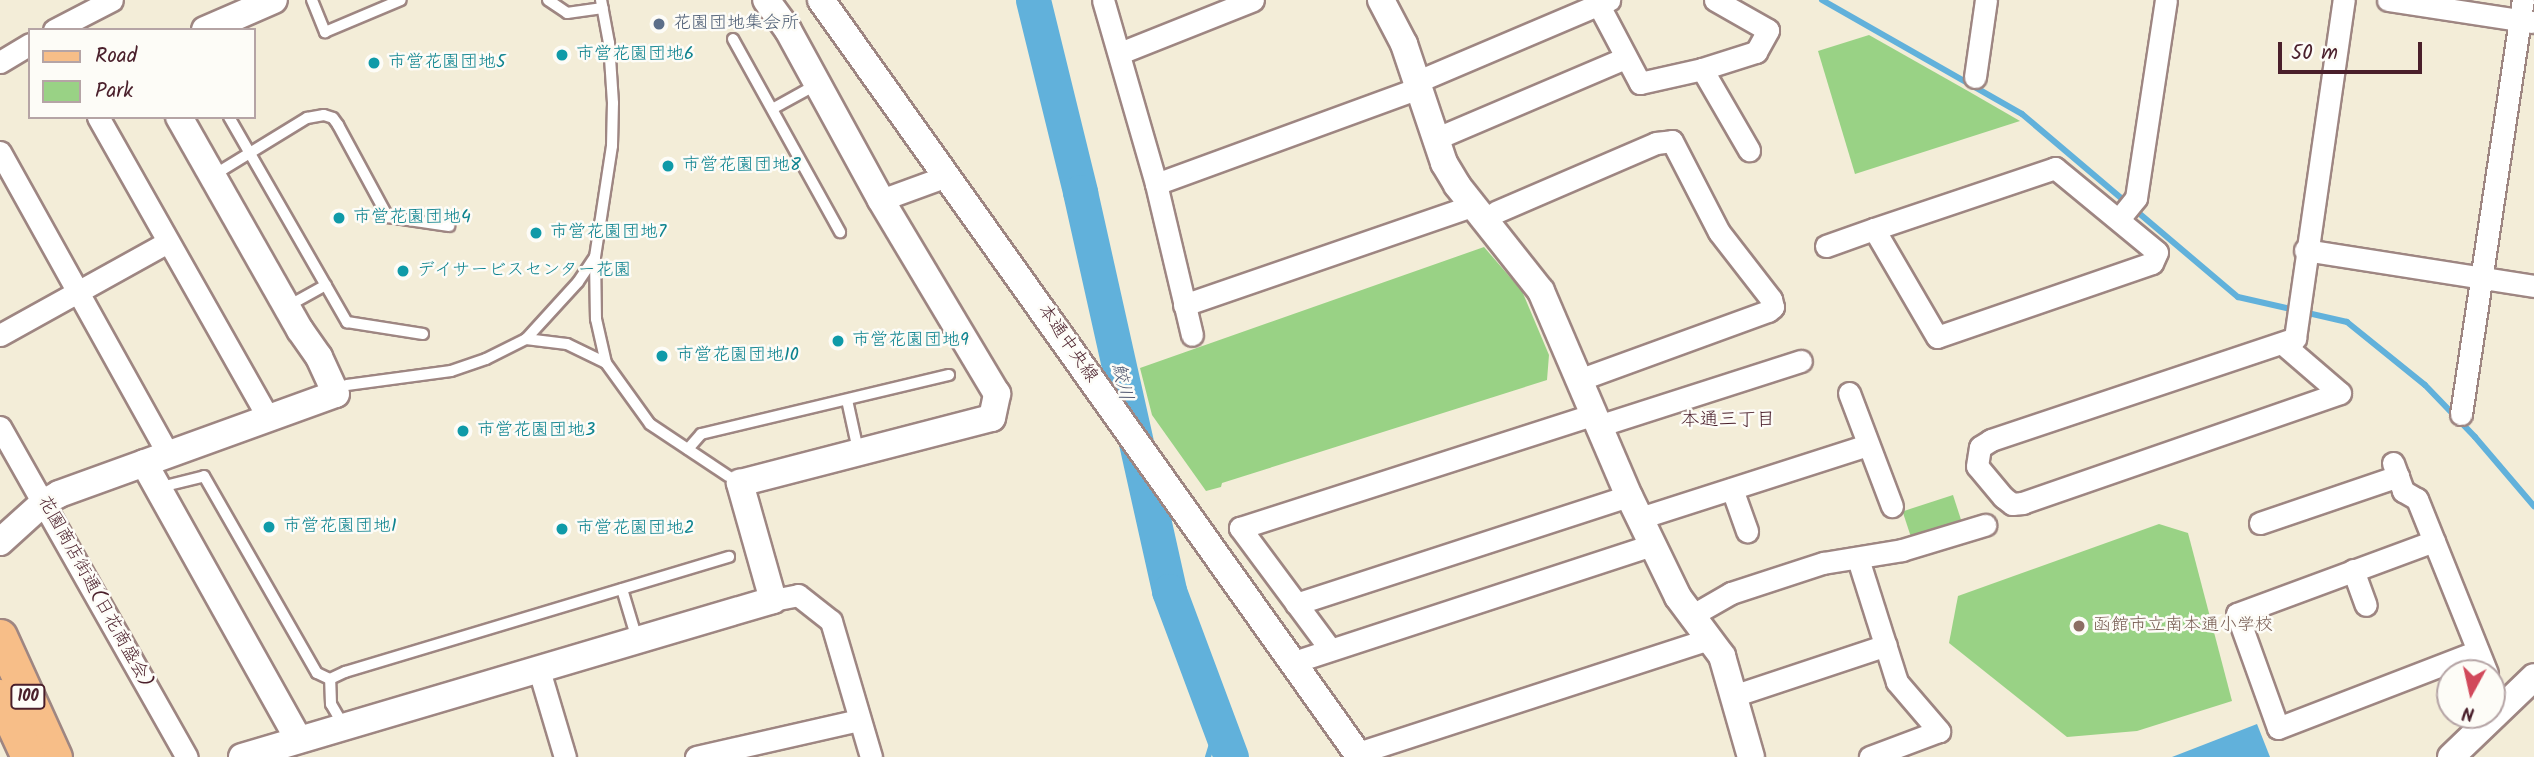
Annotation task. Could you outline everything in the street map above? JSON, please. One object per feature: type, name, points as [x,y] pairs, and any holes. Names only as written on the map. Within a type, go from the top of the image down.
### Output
[{"type":"main road","name":"100","points":[[0,636],[55,757]]},
{"type":"main road","name":"100","points":[[0,696],[28,757]]},
{"type":"street","points":[[207,28],[230,8],[274,0]]},
{"type":"street","points":[[766,0],[788,30],[881,200],[998,394],[992,418],[740,483],[773,600]]},
{"type":"street","name":"本通中央線","points":[[821,0],[1359,755]]},
{"type":"street","points":[[1103,0],[1156,184],[1192,335]]},
{"type":"street","points":[[1120,53],[1253,0]]},
{"type":"street","points":[[1156,184],[1418,85],[1601,1],[1625,58],[1640,83],[1702,69],[1756,52],[1768,30],[1715,0]]},
{"type":"street","points":[[1975,77],[1986,0]]},
{"type":"street","points":[[2126,210],[2166,0]]},
{"type":"street","points":[[2283,344],[2340,393],[2023,503],[2012,504],[2003,498],[1977,466],[1980,447],[1990,440],[2295,338],[2303,299],[2305,250],[2344,0]]},
{"type":"street","points":[[2388,0],[2525,14],[2480,278],[2461,414]]},
{"type":"street","points":[[57,28],[102,2]]},
{"type":"street","points":[[1388,2],[1435,139],[1450,174],[1485,209],[1541,291],[1634,507],[1678,597],[1722,656],[1751,757]]},
{"type":"street","points":[[0,62],[28,45]]},
{"type":"street","points":[[1435,139],[1625,58]]},
{"type":"street","points":[[1702,69],[1749,150]]},
{"type":"street","points":[[98,119],[267,416]]},
{"type":"street","points":[[0,542],[43,503],[267,416],[336,394],[319,358],[300,330],[180,119]]},
{"type":"street","points":[[1184,305],[1485,209],[1656,143],[1672,141],[1719,232],[1771,299],[1773,307],[1578,380]]},
{"type":"street","points":[[0,152],[79,291],[156,459],[299,740]]},
{"type":"street","points":[[1826,246],[1874,229],[2055,168],[2126,210],[2157,252],[2152,263],[1937,337],[1874,229]]},
{"type":"street","points":[[881,200],[950,181]]},
{"type":"street","points":[[0,335],[168,242]]},
{"type":"street","points":[[2305,250],[2534,286]]},
{"type":"street","points":[[1330,649],[1240,528],[1801,361]]},
{"type":"street","points":[[1849,393],[1892,506]]},
{"type":"street","name":"花園商店街通(日花商盛会)","points":[[0,428],[187,757]]},
{"type":"street","points":[[1296,604],[1634,507],[1731,489],[1868,444]]},
{"type":"street","points":[[2260,523],[2395,469],[2403,491],[2417,499],[2481,659]]},
{"type":"street","points":[[1731,489],[1747,531]]},
{"type":"street","points":[[1691,616],[1731,593],[1823,563],[1902,550],[1985,525]]},
{"type":"street","points":[[2434,541],[2237,614],[2278,728],[2478,651]]},
{"type":"street","points":[[1288,655],[1330,649],[1653,545]]},
{"type":"street","points":[[1858,559],[1897,682],[1939,732],[1870,757]]},
{"type":"street","points":[[2353,570],[2366,605]]},
{"type":"street","points":[[242,757],[773,600],[798,595],[831,621],[871,757]]},
{"type":"street","points":[[1359,755],[1709,639]]},
{"type":"street","points":[[1733,696],[1886,645]]},
{"type":"street","points":[[539,670],[565,757]]},
{"type":"street","points":[[2451,757],[2534,677]]},
{"type":"street","points":[[696,757],[859,720]]},
{"type":"lane","points":[[312,0],[325,32],[401,0]]},
{"type":"lane","points":[[548,0],[567,13],[602,4],[613,103],[612,146],[595,257],[596,319],[606,363],[640,414],[728,476]]},
{"type":"lane","points":[[733,39],[774,108],[840,232]]},
{"type":"lane","points":[[774,108],[806,90]]},
{"type":"lane","points":[[222,170],[307,118],[324,115],[333,118],[388,217],[449,226]]},
{"type":"lane","points":[[230,119],[347,322],[423,334]]},
{"type":"lane","points":[[347,385],[451,370],[486,359],[526,339],[578,282],[595,257]]},
{"type":"lane","points":[[297,301],[326,285]]},
{"type":"lane","points":[[526,339],[567,344],[606,363]]},
{"type":"lane","points":[[688,449],[701,434],[949,375]]},
{"type":"lane","points":[[847,400],[856,441]]},
{"type":"lane","points":[[169,485],[204,476],[317,673],[330,679],[729,557]]},
{"type":"lane","points":[[622,589],[634,629]]},
{"type":"lane","points":[[330,679],[331,704],[338,716]]},
{"type":"green space","points":[[1869,35],[2020,121],[1855,174],[1818,51]]},
{"type":"green space","points":[[1484,247],[1522,291],[1549,355],[1547,380],[1222,483],[1221,487],[1206,491],[1152,415],[1140,368]]},
{"type":"green space","points":[[1953,495],[1961,520],[1911,536],[1903,511]]},
{"type":"green space","name":"函館市立南本通小学校","points":[[2159,524],[2188,533],[2232,701],[2137,731],[2067,737],[1949,643],[1958,596]]},
{"type":"water","points":[[2257,724],[2270,757],[2172,757]]},
{"type":"waterway","name":"鮫川","points":[[1033,0],[1080,192],[1169,591],[1231,757]]},
{"type":"waterway","points":[[1822,0],[2022,114],[2238,297],[2347,322],[2425,385],[2475,437],[2534,506]]},
{"type":"waterway","points":[[1208,757],[1217,727]]},
{"type":"place","name":"花園団地集会所","points":[[659,24]]},
{"type":"place","name":"市営花園団地6","points":[[562,55]]},
{"type":"place","name":"市営花園団地5","points":[[374,63]]},
{"type":"place","name":"市営花園団地8","points":[[668,166]]},
{"type":"place","name":"市営花園団地4","points":[[339,218]]},
{"type":"place","name":"市営花園団地7","points":[[536,233]]},
{"type":"place","name":"デイサービスセンター花園","points":[[403,271]]},
{"type":"place","name":"市営花園団地9","points":[[838,341]]},
{"type":"place","name":"市営花園団地10","points":[[662,356]]},
{"type":"place","name":"市営花園団地3","points":[[463,431]]},
{"type":"place","name":"市営花園団地1","points":[[269,527]]},
{"type":"place","name":"市営花園団地2","points":[[562,529]]},
{"type":"place","name":"函館市立南本通小学校","points":[[2079,626]]},
{"type":"district","name":"本通三丁目","points":[[1728,421]]}]
